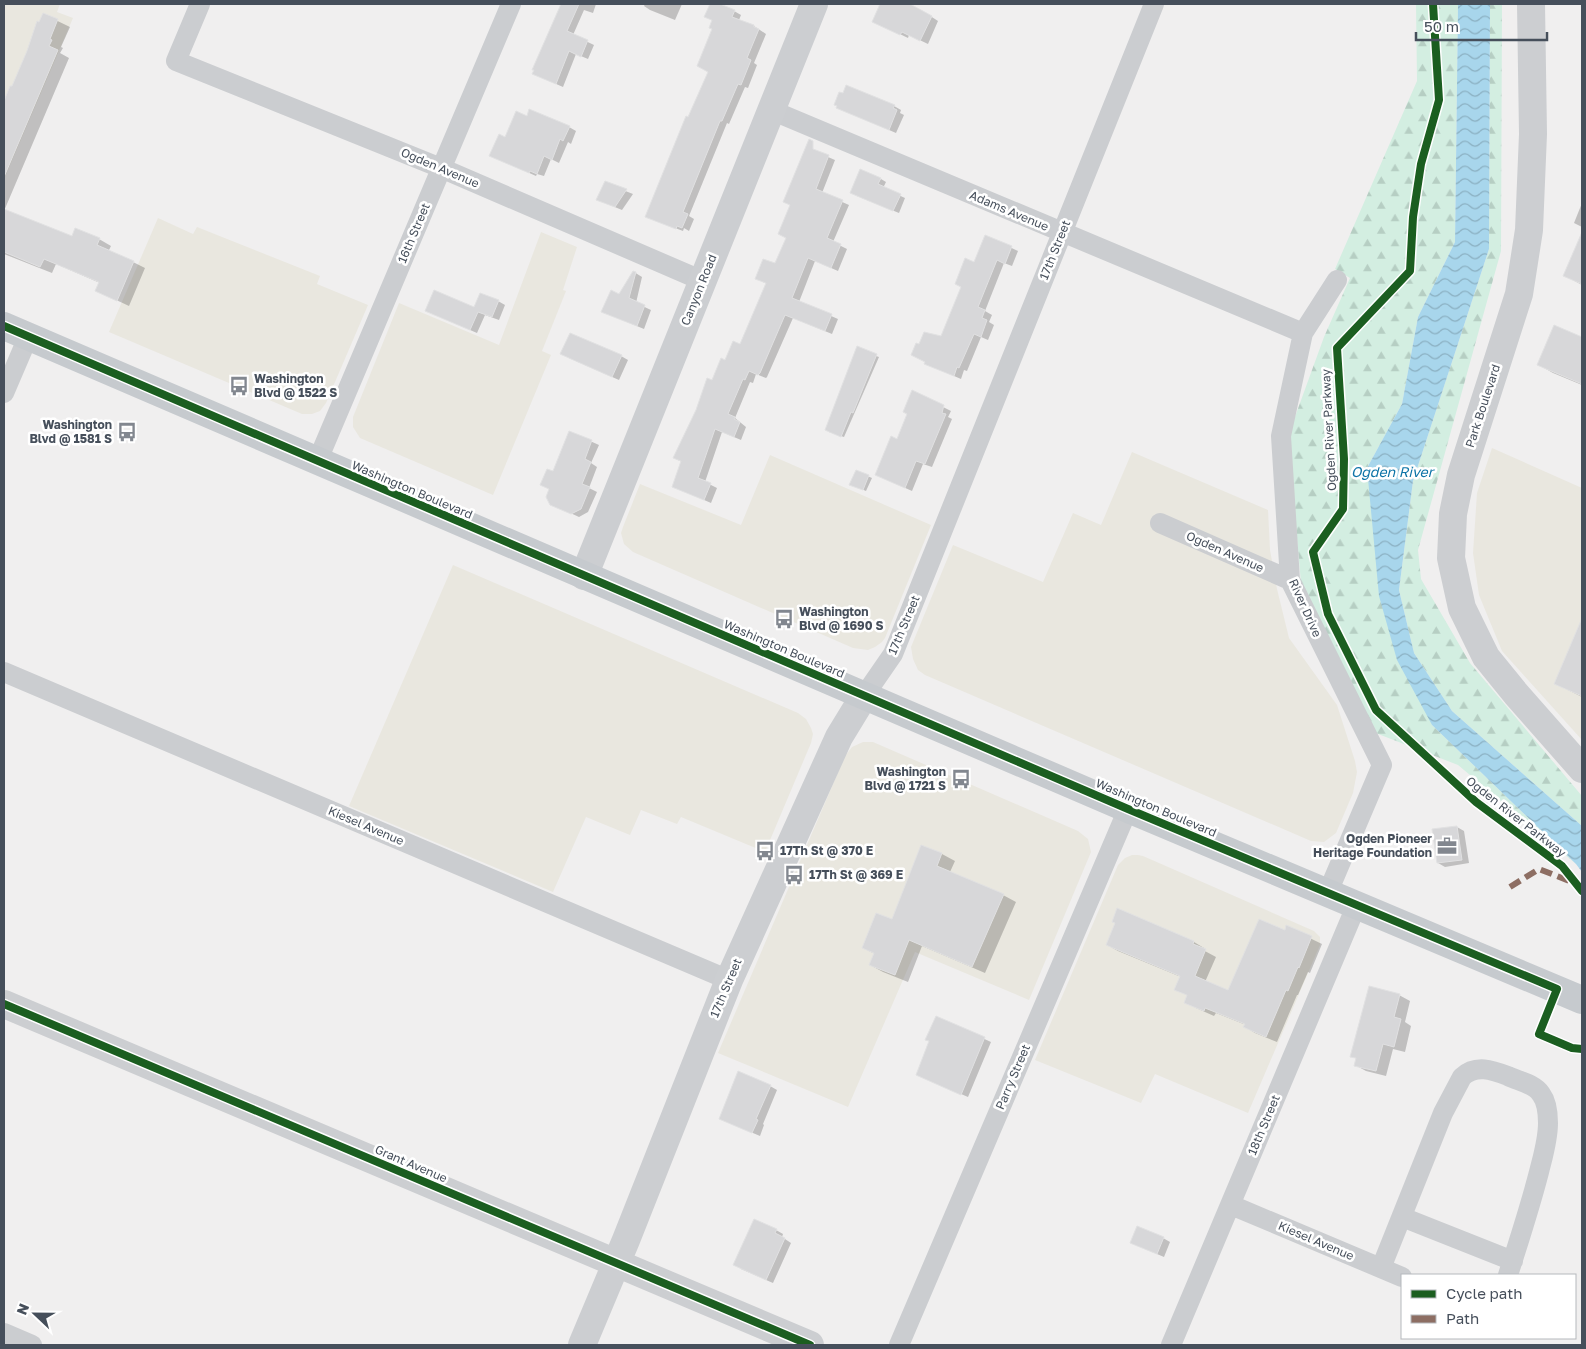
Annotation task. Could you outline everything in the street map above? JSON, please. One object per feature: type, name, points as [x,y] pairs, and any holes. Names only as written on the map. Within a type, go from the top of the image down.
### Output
[{"type":"main road","name":"Washington Boulevard","points":[[16,332],[864,696],[1582,1000]]},
{"type":"street","name":"Ogden Avenue","points":[[200,4],[176,60],[441,168],[703,281]]},
{"type":"street","name":"16th Street","points":[[317,462],[511,4]]},
{"type":"street","name":"Canyon Road","points":[[584,576],[814,4]]},
{"type":"street","name":"17th Street","points":[[582,1345],[729,980],[839,736],[893,654],[1154,4]]},
{"type":"street","name":"Park Boulevard","points":[[1531,4],[1533,134],[1529,230],[1519,294],[1461,475],[1452,514],[1451,558],[1462,608],[1486,657],[1516,694],[1582,767]]},
{"type":"street","name":"Adams Avenue","points":[[771,110],[1303,333]]},
{"type":"street","name":"River Drive","points":[[1328,892],[1382,765],[1290,580],[1281,436],[1303,333],[1337,280]]},
{"type":"street","points":[[4,393],[16,332]]},
{"type":"street","name":"Ogden Avenue","points":[[1160,523],[1290,580]]},
{"type":"street","name":"Kiesel Avenue","points":[[4,672],[729,980]]},
{"type":"street","name":"Parry Street","points":[[899,1345],[1128,808]]},
{"type":"street","name":"18th Street","points":[[1171,1345],[1357,904]]},
{"type":"street","name":"Grant Avenue","points":[[4,1004],[810,1345]]},
{"type":"street","points":[[1381,1268],[1443,1113],[1462,1077],[1474,1069],[1485,1068],[1530,1085],[1540,1091],[1545,1100],[1548,1122],[1547,1137],[1527,1217],[1510,1268],[1402,1216]]},
{"type":"street","name":"Kiesel Avenue","points":[[1231,1205],[1401,1277]]},
{"type":"street","points":[[4,1333],[32,1345]]},
{"type":"shaded area","points":[[4,4],[60,4],[57,12],[73,18],[4,179]]},
{"type":"shaded area","points":[[158,218],[193,234],[197,227],[320,276],[317,284],[368,305],[326,403],[320,411],[312,414],[302,414],[109,332]]},
{"type":"shaded area","points":[[541,232],[577,247],[563,290],[566,291],[542,351],[551,355],[493,495],[360,438],[353,427],[353,417],[399,303],[499,345]]},
{"type":"shaded area","points":[[1492,448],[1582,488],[1582,740],[1502,651],[1479,595],[1473,553],[1477,493]]},
{"type":"shaded area","points":[[1132,452],[1268,510],[1270,550],[1289,638],[1337,705],[1357,772],[1353,793],[1336,833],[1324,842],[1311,841],[925,675],[918,670],[913,659],[911,647],[953,545],[1043,582],[1073,513],[1101,525]]},
{"type":"shaded area","points":[[770,455],[931,525],[885,638],[875,647],[868,650],[853,648],[633,552],[624,544],[621,533],[640,484],[741,525]]},
{"type":"shaded area","points":[[453,565],[798,713],[806,719],[813,734],[811,743],[765,852],[681,817],[677,824],[641,810],[630,835],[586,817],[553,892],[349,806]]},
{"type":"shaded area","points":[[863,742],[873,742],[1078,831],[1088,839],[1091,852],[1029,1000],[915,952],[848,1107],[718,1053],[845,756],[852,747]]},
{"type":"shaded area","points":[[1132,855],[1143,856],[1314,931],[1320,937],[1320,945],[1248,1113],[1155,1074],[1141,1103],[1035,1060],[1118,865],[1125,858]]},
{"type":"green space","points":[[1416,4],[1458,4],[1455,242],[1418,317],[1402,404],[1367,468],[1432,725],[1576,864],[1458,765],[1373,732],[1301,583],[1288,436],[1324,337],[1350,278],[1335,269],[1417,81]]},
{"type":"green space","points":[[1490,4],[1502,4],[1501,251],[1418,550],[1421,579],[1470,663],[1582,796],[1582,826],[1452,711],[1414,653],[1399,590],[1413,481],[1489,249]]},
{"type":"water","name":"Ogden River","points":[[1458,4],[1490,4],[1489,249],[1413,481],[1399,590],[1414,653],[1452,711],[1582,826],[1582,872],[1576,864],[1432,725],[1397,660],[1379,596],[1367,468],[1402,404],[1418,317],[1455,242]]},
{"type":"building","points":[[561,4],[579,4],[567,31],[588,40],[581,57],[569,51],[556,84],[532,74],[534,70],[532,70]]},
{"type":"building","points":[[710,4],[720,4],[735,10],[732,17],[754,25],[754,27],[759,29],[747,58],[751,60],[741,85],[738,84],[722,121],[720,121],[683,212],[688,214],[682,228],[677,226],[676,229],[645,217],[686,116],[688,117],[708,72],[697,66],[712,29],[709,28],[712,20],[704,17]]},
{"type":"building","points":[[880,4],[910,4],[932,16],[920,41],[902,32],[900,35],[872,22]]},
{"type":"building","points":[[43,13],[58,19],[49,46],[58,50],[4,177],[4,101],[27,51],[37,21],[39,22]]},
{"type":"building","points":[[846,85],[895,105],[893,108],[897,110],[889,130],[836,108],[837,106],[834,105],[839,92],[843,93]]},
{"type":"building","points":[[529,109],[570,126],[563,141],[560,139],[552,160],[544,156],[537,174],[530,171],[529,173],[489,156],[499,134],[505,137],[516,111],[527,116]]},
{"type":"building","points":[[809,139],[813,141],[813,149],[829,155],[816,189],[843,200],[827,238],[841,244],[831,268],[808,258],[792,298],[832,314],[825,331],[785,315],[760,373],[758,375],[749,371],[745,380],[743,379],[728,414],[740,422],[734,437],[715,429],[698,478],[711,483],[704,500],[672,487],[681,461],[673,458],[696,410],[707,378],[712,380],[721,358],[725,360],[733,341],[740,344],[766,283],[755,279],[763,259],[775,263],[786,238],[778,234],[790,205],[783,202]]},
{"type":"building","points":[[860,169],[881,178],[878,184],[901,194],[893,211],[850,193]]},
{"type":"building","points":[[605,181],[627,189],[615,207],[596,200]]},
{"type":"building","points":[[4,209],[72,236],[75,228],[100,238],[97,245],[134,261],[117,301],[95,291],[99,282],[44,259],[40,267],[4,252]]},
{"type":"building","points":[[1582,232],[1582,284],[1563,276]]},
{"type":"building","points":[[985,235],[1012,246],[1005,264],[997,260],[978,307],[985,310],[982,318],[987,320],[981,337],[974,334],[954,376],[924,364],[925,362],[911,355],[916,343],[919,344],[924,332],[941,336],[961,287],[955,284],[965,258],[974,262]]},
{"type":"building","points":[[633,271],[636,272],[629,298],[645,305],[637,326],[601,312],[611,290],[619,294]]},
{"type":"building","points":[[434,290],[474,307],[480,293],[499,300],[492,317],[478,312],[470,330],[425,311]]},
{"type":"building","points":[[1554,325],[1582,337],[1582,384],[1537,365]]},
{"type":"building","points":[[570,333],[622,355],[612,377],[560,354]]},
{"type":"building","points":[[857,346],[877,354],[841,437],[825,430]]},
{"type":"building","points":[[912,390],[944,405],[942,413],[946,414],[925,464],[916,461],[905,488],[875,475],[891,436],[897,439],[907,414],[903,412]]},
{"type":"building","points":[[569,431],[592,440],[585,459],[591,462],[582,484],[590,487],[581,509],[571,514],[550,505],[546,497],[549,489],[540,485],[547,469],[553,471]]},
{"type":"building","points":[[856,470],[869,475],[863,490],[849,485]]},
{"type":"building","points":[[1582,618],[1582,696],[1554,684]]},
{"type":"building","points":[[1457,826],[1462,860],[1437,863],[1432,829]]},
{"type":"building","points":[[921,845],[942,853],[937,866],[1004,894],[972,967],[909,940],[895,975],[869,965],[874,953],[862,948],[876,913],[892,919]]},
{"type":"building","points":[[1117,908],[1194,941],[1193,944],[1206,949],[1195,976],[1228,990],[1259,919],[1285,930],[1286,925],[1312,936],[1266,1037],[1243,1027],[1245,1024],[1205,1008],[1204,1011],[1184,1003],[1187,995],[1174,990],[1180,976],[1106,945],[1115,923],[1112,922]]},
{"type":"building","points":[[1369,986],[1400,994],[1394,1017],[1401,1019],[1394,1047],[1383,1044],[1376,1071],[1354,1066],[1356,1058],[1350,1057]]},
{"type":"building","points":[[936,1016],[985,1037],[961,1095],[916,1075],[929,1041],[925,1040]]},
{"type":"building","points":[[738,1071],[771,1085],[752,1133],[719,1119]]},
{"type":"building","points":[[754,1219],[777,1229],[775,1233],[785,1238],[766,1280],[733,1265]]},
{"type":"building","points":[[1137,1226],[1164,1237],[1157,1254],[1130,1243]]},
{"type":"marked path","points":[[1510,887],[1539,869],[1572,882]]},
{"type":"cycle path","name":"Ogden River Parkway","points":[[1433,4],[1439,100],[1421,164],[1413,217],[1410,271],[1337,348],[1344,459],[1343,509],[1313,552],[1328,614],[1376,710],[1476,802],[1562,866],[1582,891]]},
{"type":"cycle path","points":[[4,326],[1128,809],[1557,989],[1539,1034],[1572,1048],[1582,1049]]},
{"type":"cycle path","points":[[4,1004],[810,1345]]},
{"type":"place","name":"Washington Blvd @ 1522 S","points":[[239,386]]},
{"type":"place","name":"Washington Blvd @ 1581 S","points":[[127,432]]},
{"type":"place","name":"Washington Blvd @ 1690 S","points":[[784,619]]},
{"type":"place","name":"Washington Blvd @ 1721 S","points":[[961,779]]},
{"type":"place","name":"Ogden Pioneer Heritage Foundation","points":[[1447,846]]},
{"type":"place","name":"17Th St @ 370 E","points":[[765,851]]},
{"type":"place","name":"17Th St @ 369 E","points":[[794,875]]}]
